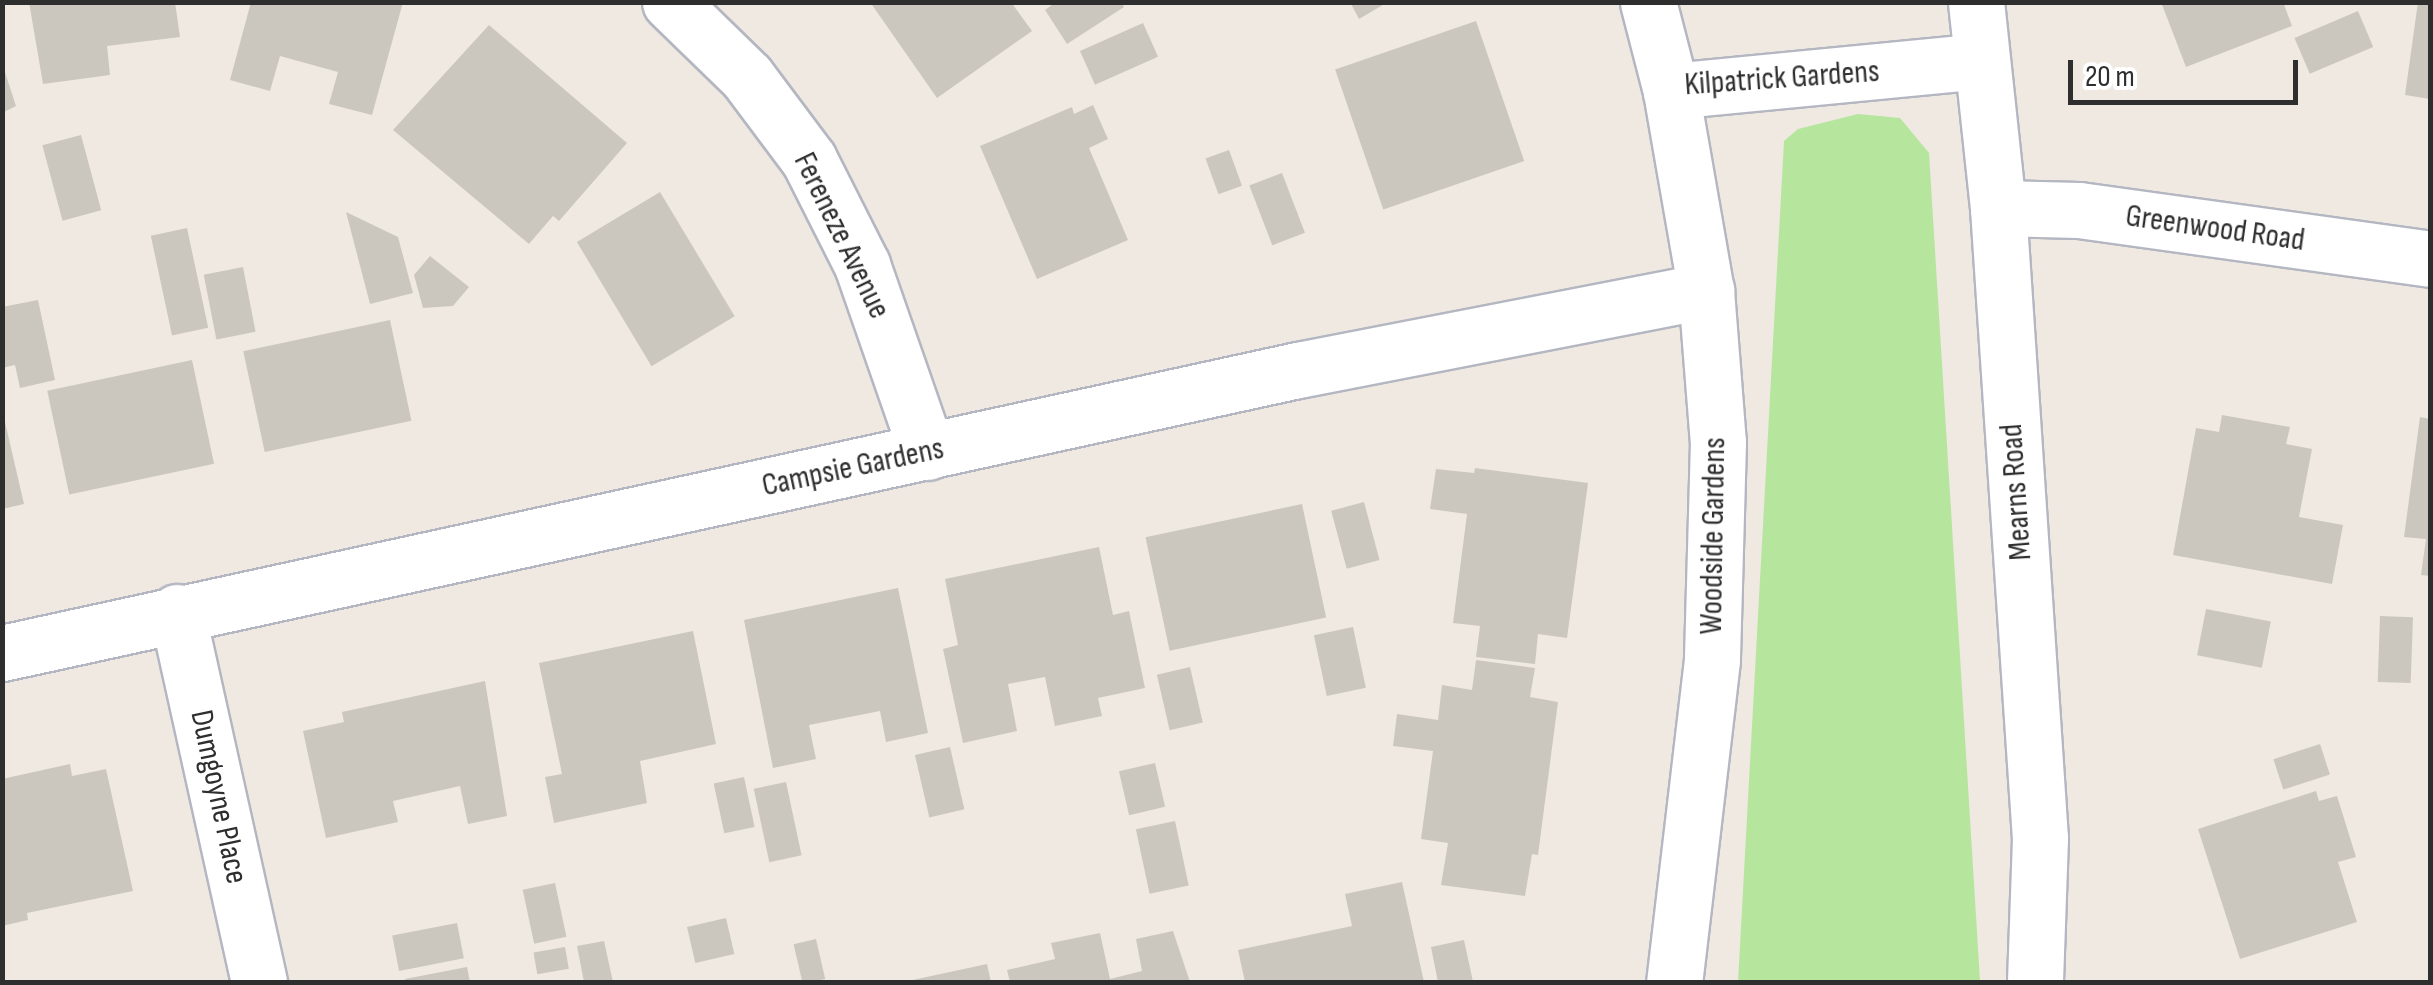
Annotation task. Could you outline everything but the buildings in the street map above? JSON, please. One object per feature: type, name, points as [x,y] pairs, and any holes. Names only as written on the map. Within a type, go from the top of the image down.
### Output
[{"type":"street","name":"Fereneze Avenue","points":[[670,2],[747,77],[809,160],[862,265],[927,452]]},
{"type":"street","name":"Kilpatrick Gardens","points":[[1648,2],[1671,91],[1982,62]]},
{"type":"street","name":"Mearns Road","points":[[1976,2],[1998,208],[2040,838],[2035,982]]},
{"type":"street","name":"Woodside Gardens","points":[[1671,91],[1706,291],[1718,442],[1712,660],[1674,982]]},
{"type":"street","name":"Greenwood Road","points":[[1998,208],[2079,210],[2430,258]]},
{"type":"street","name":"Campsie Gardens","points":[[2,654],[177,612],[927,452],[1706,291]]},
{"type":"street","name":"Dumgoyne Place","points":[[177,612],[258,982]]},
{"type":"green space","points":[[1858,114],[1900,118],[1929,153],[1980,981],[1738,982],[1784,141],[1798,129]]}]
